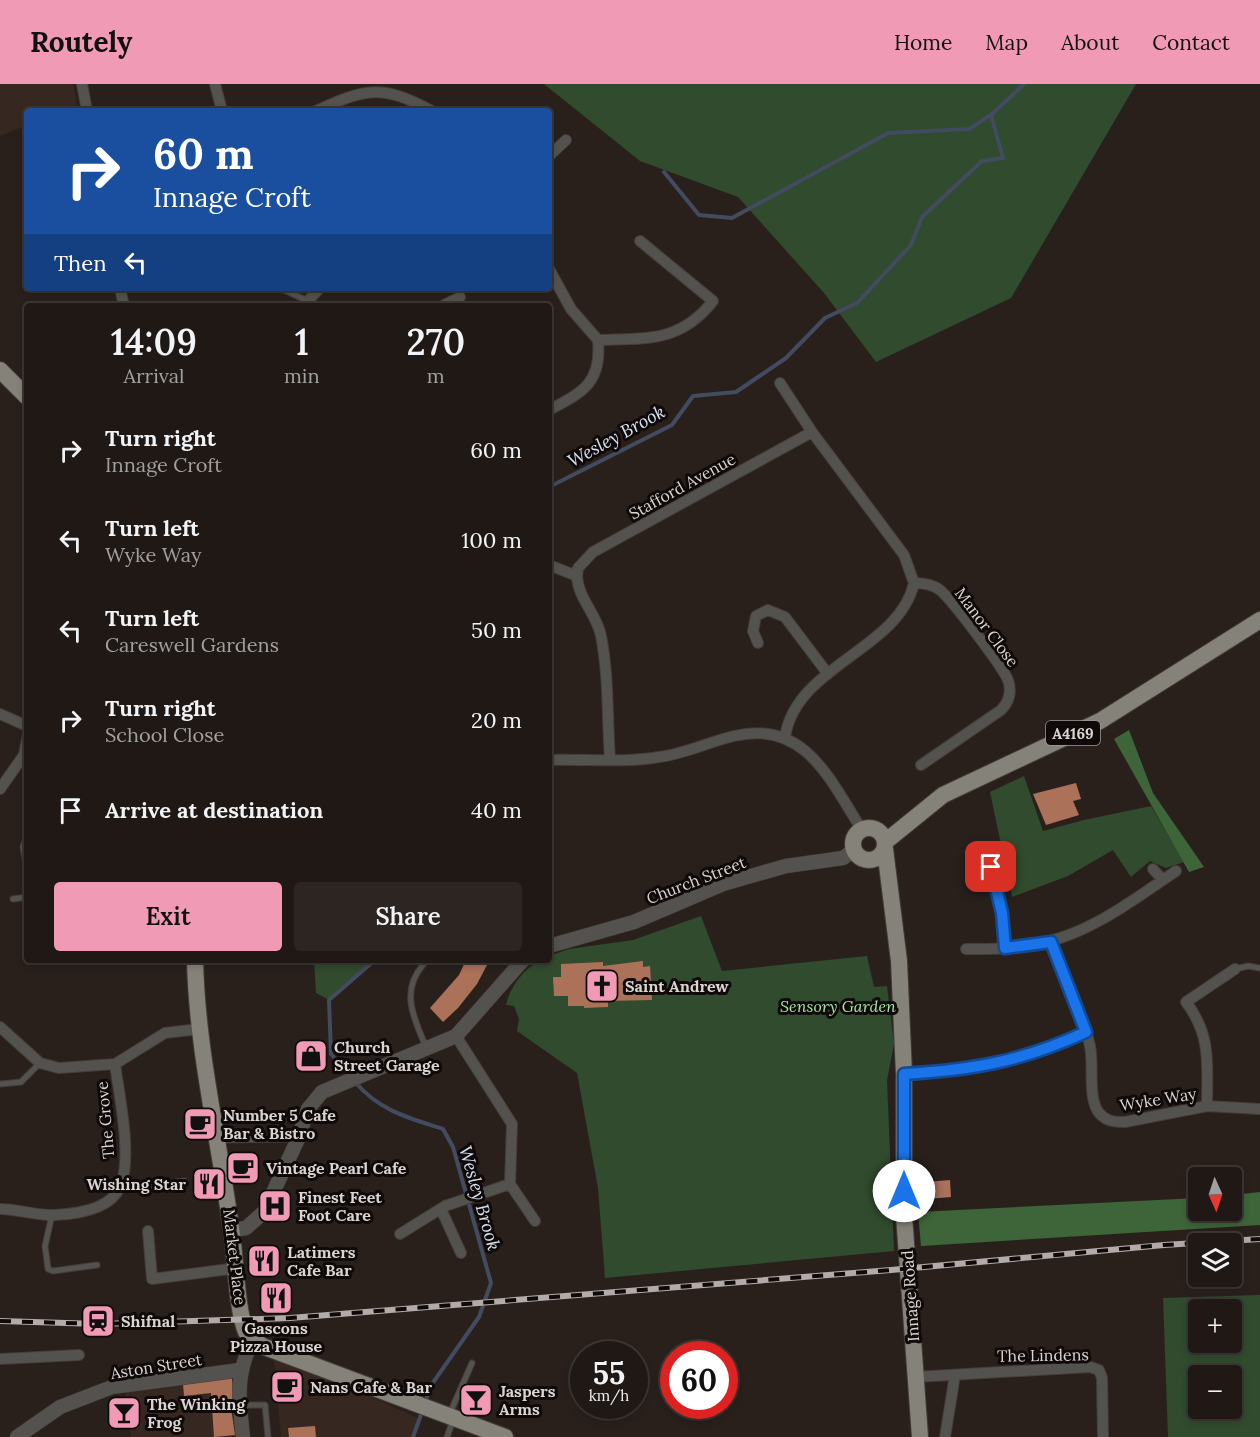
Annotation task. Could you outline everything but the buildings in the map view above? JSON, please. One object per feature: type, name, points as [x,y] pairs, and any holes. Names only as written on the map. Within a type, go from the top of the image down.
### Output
[{"type":"main road","points":[[0,370],[24,394]]},
{"type":"main road","name":"A4169","points":[[869,861],[880,856],[885,846],[943,795],[1100,721],[1260,620]]},
{"type":"main road","points":[[874,829],[882,834],[890,903],[869,861],[858,856],[854,850],[856,836],[862,830],[874,829]]},
{"type":"main road","name":"Innage Road","points":[[890,903],[899,961],[904,1074],[904,1215],[920,1437]]},
{"type":"main road","name":"Market Place","points":[[195,963],[199,1029],[215,1140],[232,1230],[244,1326],[254,1340]]},
{"type":"main road","points":[[254,1340],[262,1346],[413,1405],[452,1416],[505,1437]]},
{"type":"street","points":[[82,84],[86,108]]},
{"type":"street","points":[[215,84],[221,108]]},
{"type":"street","points":[[322,108],[362,87],[394,91],[413,98],[428,108]]},
{"type":"street","points":[[552,153],[566,141]]},
{"type":"street","points":[[598,340],[659,337],[679,331],[697,319],[712,302],[640,241]]},
{"type":"street","points":[[552,274],[571,309],[598,340],[599,356],[596,373],[587,386],[552,408]]},
{"type":"street","points":[[306,303],[317,291]]},
{"type":"street","points":[[449,303],[460,297]]},
{"type":"street","points":[[780,383],[812,432],[904,555],[914,583],[904,610],[828,674],[791,713],[785,737]]},
{"type":"street","name":"Stafford Avenue","points":[[577,576],[578,568],[593,552],[812,432]]},
{"type":"street","points":[[552,566],[577,576],[581,595],[592,612],[601,636],[610,759]]},
{"type":"street","name":"Manor Close","points":[[914,583],[926,583],[939,589],[950,599],[1004,674],[1010,690],[1006,705],[1001,710],[921,765]]},
{"type":"street","points":[[759,643],[753,631],[756,616],[768,610],[781,614],[828,674]]},
{"type":"street","points":[[0,714],[24,725]]},
{"type":"street","points":[[552,760],[657,758],[735,735],[765,733],[785,737],[802,747],[816,760],[862,830]]},
{"type":"street","points":[[0,789],[24,755]]},
{"type":"street","name":"Church Street","points":[[552,945],[634,922],[723,884],[786,866],[843,858],[854,850]]},
{"type":"street","points":[[974,871],[1006,863]]},
{"type":"street","points":[[991,867],[1002,913],[1005,948]]},
{"type":"street","points":[[1153,869],[1163,880]]},
{"type":"street","points":[[966,949],[1005,948],[1051,942],[1089,928],[1176,872]]},
{"type":"street","name":"Wyke Way","points":[[1051,942],[1086,1032],[1092,1058],[1093,1095],[1102,1117],[1111,1122],[1125,1122],[1208,1106],[1260,1109]]},
{"type":"street","points":[[232,1230],[246,1228],[264,1212],[298,1139],[308,1109],[322,1092],[456,1036],[520,963]]},
{"type":"street","points":[[1208,1106],[1204,1032],[1199,1019],[1186,1002],[1234,969]]},
{"type":"street","points":[[0,1027],[40,1063]]},
{"type":"street","name":"The Grove","points":[[40,1063],[59,1068],[115,1064],[165,1033],[199,1029]]},
{"type":"street","points":[[904,1074],[961,1071],[998,1064],[1045,1051],[1086,1032]]},
{"type":"street","points":[[456,1036],[512,1124],[510,1184],[535,1221]]},
{"type":"street","name":"The Grove","points":[[115,1064],[125,1161],[120,1188]]},
{"type":"street","points":[[400,1234],[441,1209],[466,1198],[510,1184]]},
{"type":"street","points":[[0,1209],[18,1209],[52,1215],[83,1212],[108,1202],[120,1188]]},
{"type":"street","points":[[441,1209],[461,1253]]},
{"type":"street","points":[[148,1231],[152,1279],[237,1268]]},
{"type":"street","points":[[243,1437],[239,1405],[240,1370],[254,1340]]},
{"type":"street","points":[[0,1359],[79,1354]]},
{"type":"street","name":"The Lindens","points":[[915,1377],[1080,1367],[1100,1370],[1103,1437]]},
{"type":"street","name":"Aston Street","points":[[17,1437],[60,1407],[112,1388],[240,1370]]},
{"type":"street","points":[[945,1437],[955,1375]]},
{"type":"lane","points":[[285,291],[303,303]]},
{"type":"lane","points":[[13,899],[24,897]]},
{"type":"lane","points":[[423,965],[412,982],[410,1004],[426,1049]]},
{"type":"lane","points":[[1234,969],[1248,966],[1260,968]]},
{"type":"lane","points":[[0,1084],[21,1082],[40,1063]]},
{"type":"lane","points":[[215,1140],[298,1139]]},
{"type":"lane","points":[[120,1188],[135,1189],[184,1181]]},
{"type":"lane","points":[[52,1215],[45,1246],[48,1269],[53,1271],[97,1265]]},
{"type":"lane","points":[[447,1437],[452,1416],[472,1364]]},
{"type":"lane","points":[[239,1405],[265,1404],[268,1437]]},
{"type":"shaded area","points":[[0,84],[73,84],[77,106],[72,108],[24,108],[24,126],[0,136]]},
{"type":"shaded area","points":[[284,1357],[420,1419],[413,1437],[281,1437],[274,1359]]},
{"type":"shaded area","points":[[232,1375],[237,1437],[131,1437],[125,1392]]},
{"type":"green space","points":[[544,84],[1136,84],[1011,298],[876,362],[824,293],[738,197],[640,161]]},
{"type":"green space","points":[[1129,730],[1153,793],[1204,867],[1189,872],[1114,739]]},
{"type":"green space","points":[[1024,776],[1043,831],[1151,806],[1184,862],[1166,868],[1150,861],[1131,877],[1113,850],[1068,876],[1012,897],[990,792]]},
{"type":"green space","name":"Sensory Garden","points":[[701,916],[722,971],[867,956],[874,987],[887,986],[894,1044],[887,1080],[894,1251],[605,1278],[598,1188],[577,1073],[517,1031],[519,1019],[514,1006],[506,1005],[516,982],[534,964],[552,963],[552,955],[569,949],[633,940]]},
{"type":"green space","points":[[314,963],[372,963],[329,1000],[316,993]]},
{"type":"green space","points":[[1260,1192],[1260,1225],[921,1246],[918,1212],[1188,1198],[1188,1221],[1242,1221],[1242,1194]]},
{"type":"green space","points":[[1260,1295],[1260,1437],[1168,1437],[1163,1298]]},
{"type":"waterway","points":[[664,172],[699,215],[732,218],[888,133],[969,129],[991,115],[1024,84]]},
{"type":"waterway","name":"Wesley Brook","points":[[552,485],[672,425],[693,396],[736,392],[786,358],[825,318],[857,303],[911,245],[922,217],[982,161],[1003,158],[991,115]]},
{"type":"waterway","name":"Wesley Brook","points":[[351,1077],[331,1054],[329,1000],[372,963]]},
{"type":"waterway","name":"Wesley Brook","points":[[356,1083],[365,1093],[385,1107],[443,1129],[453,1147],[491,1283],[479,1317],[432,1384],[425,1402]]},
{"type":"waterway","name":"Wesley Brook","points":[[413,1437],[422,1412]]},
{"type":"railway","points":[[0,1321],[99,1324],[290,1318],[891,1270],[1164,1245],[1260,1239]]},
{"type":"place","name":"Saint Andrew","points":[[602,986]]},
{"type":"place","name":"Church Street Garage","points":[[311,1056]]},
{"type":"place","name":"Number 5 Cafe Bar & Bistro","points":[[200,1124]]},
{"type":"place","name":"Vintage Pearl Cafe","points":[[243,1168]]},
{"type":"place","name":"Wishing Star","points":[[209,1184]]},
{"type":"place","name":"Finest Feet Foot Care","points":[[275,1206]]},
{"type":"place","name":"Latimers Cafe Bar","points":[[264,1261]]},
{"type":"place","name":"Gascons Pizza House","points":[[276,1298]]},
{"type":"place","name":"Shifnal","points":[[98,1321]]},
{"type":"place","name":"Nans Cafe & Bar","points":[[287,1387]]},
{"type":"place","name":"Jaspers Arms","points":[[476,1400]]},
{"type":"place","name":"The Winking Frog","points":[[124,1413]]},
{"type":"route","points":[[904,1191],[904,1074],[961,1071],[998,1064],[1045,1051],[1086,1032],[1051,942],[1027,947],[1005,948],[1002,913],[991,867]]}]
